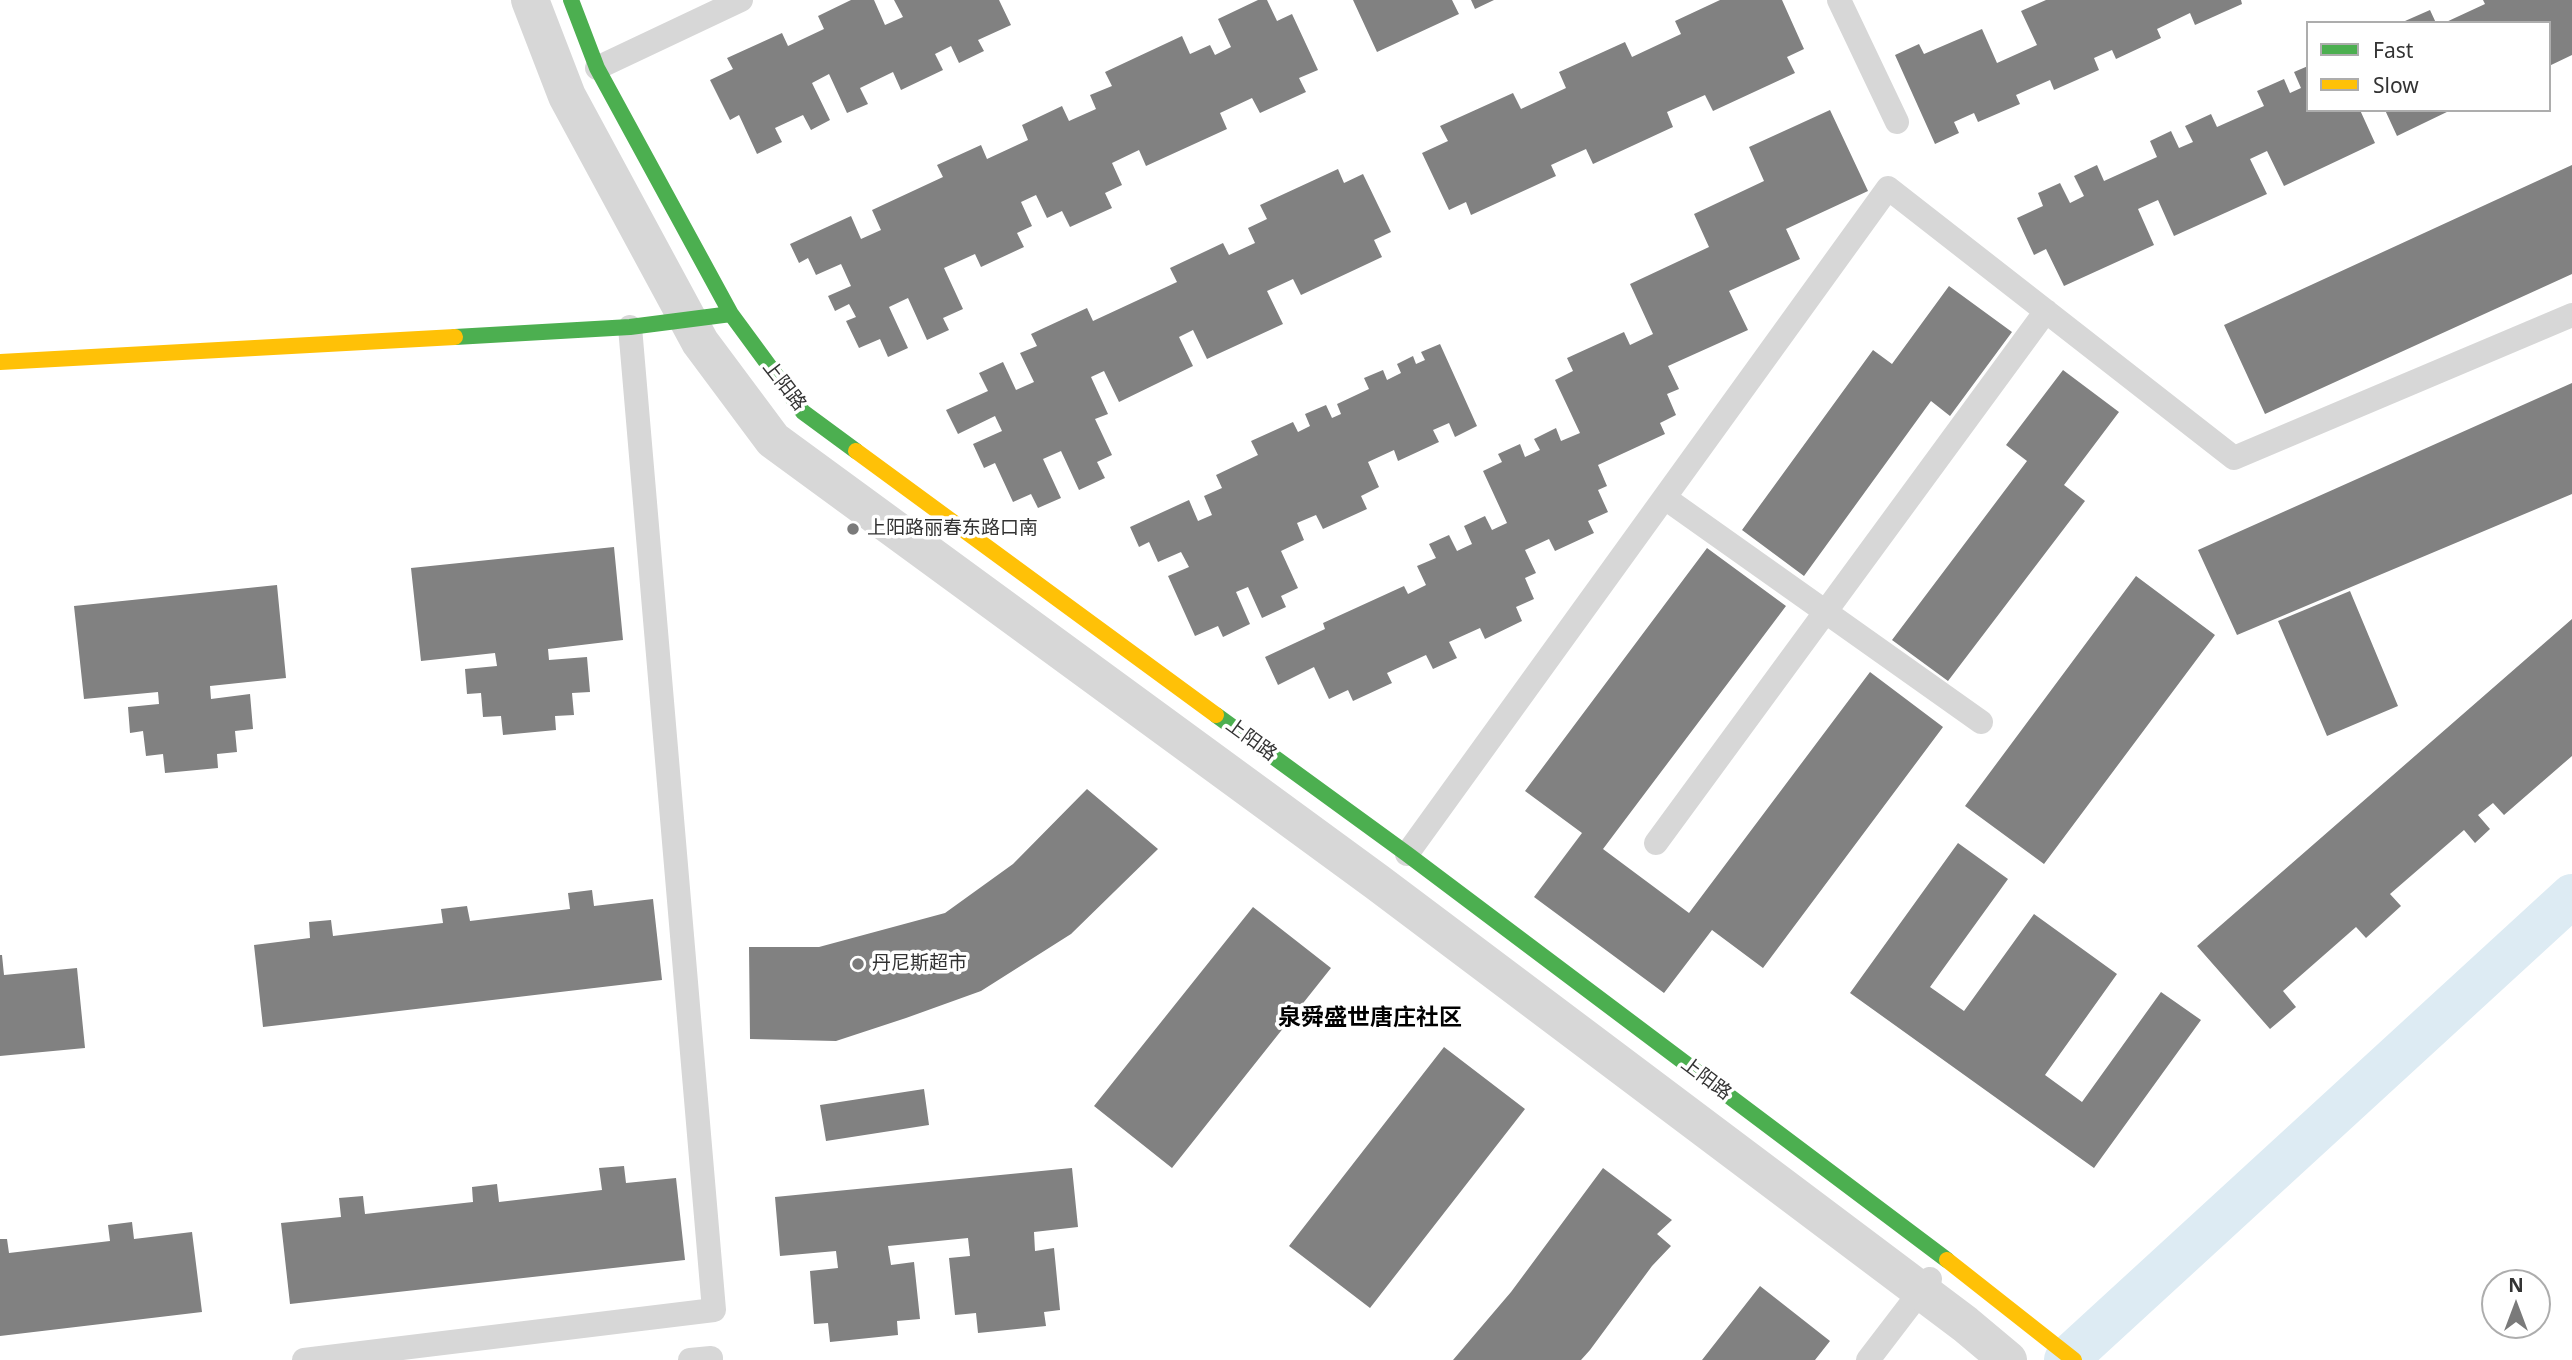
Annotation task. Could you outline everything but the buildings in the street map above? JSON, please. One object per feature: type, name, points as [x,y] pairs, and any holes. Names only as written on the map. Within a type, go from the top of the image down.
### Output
[{"type":"street","points":[[530,0],[567,96],[700,342],[773,440],[1377,882],[1965,1324],[2008,1360]]},
{"type":"street","name":"上阳路","points":[[571,0],[597,68],[731,314],[803,412],[1407,854],[1996,1296],[2074,1360]]},
{"type":"street","points":[[0,362],[630,327],[731,314]]},
{"type":"lane","points":[[597,68],[741,0]]},
{"type":"lane","points":[[1839,0],[1898,122]]},
{"type":"lane","points":[[1407,854],[1888,188],[2234,458],[2572,315]]},
{"type":"lane","points":[[1656,843],[2046,312]]},
{"type":"lane","points":[[304,1360],[714,1310],[630,327]]},
{"type":"lane","points":[[1665,498],[1981,722]]},
{"type":"lane","points":[[1868,1360],[1945,1259]]},
{"type":"lane","points":[[690,1360],[711,1357],[711,1360]]},
{"type":"waterway","points":[[2066,1360],[2572,896]]},
{"type":"traffic: fast","points":[[571,0],[597,68],[731,314],[803,412],[856,451]]},
{"type":"traffic: fast","points":[[455,337],[630,327],[731,314]]},
{"type":"traffic: fast","points":[[1216,715],[1407,854],[1947,1260]]},
{"type":"traffic: slow","points":[[0,362],[455,337]]},
{"type":"traffic: slow","points":[[856,451],[1216,715]]},
{"type":"traffic: slow","points":[[1947,1260],[2074,1360]]},
{"type":"place","name":"上阳路丽春东路口南","points":[[853,529]]},
{"type":"place","name":"丹尼斯超市","points":[[858,964]]},
{"type":"district","name":"泉舜盛世唐庄社区","points":[[1370,1018]]}]
